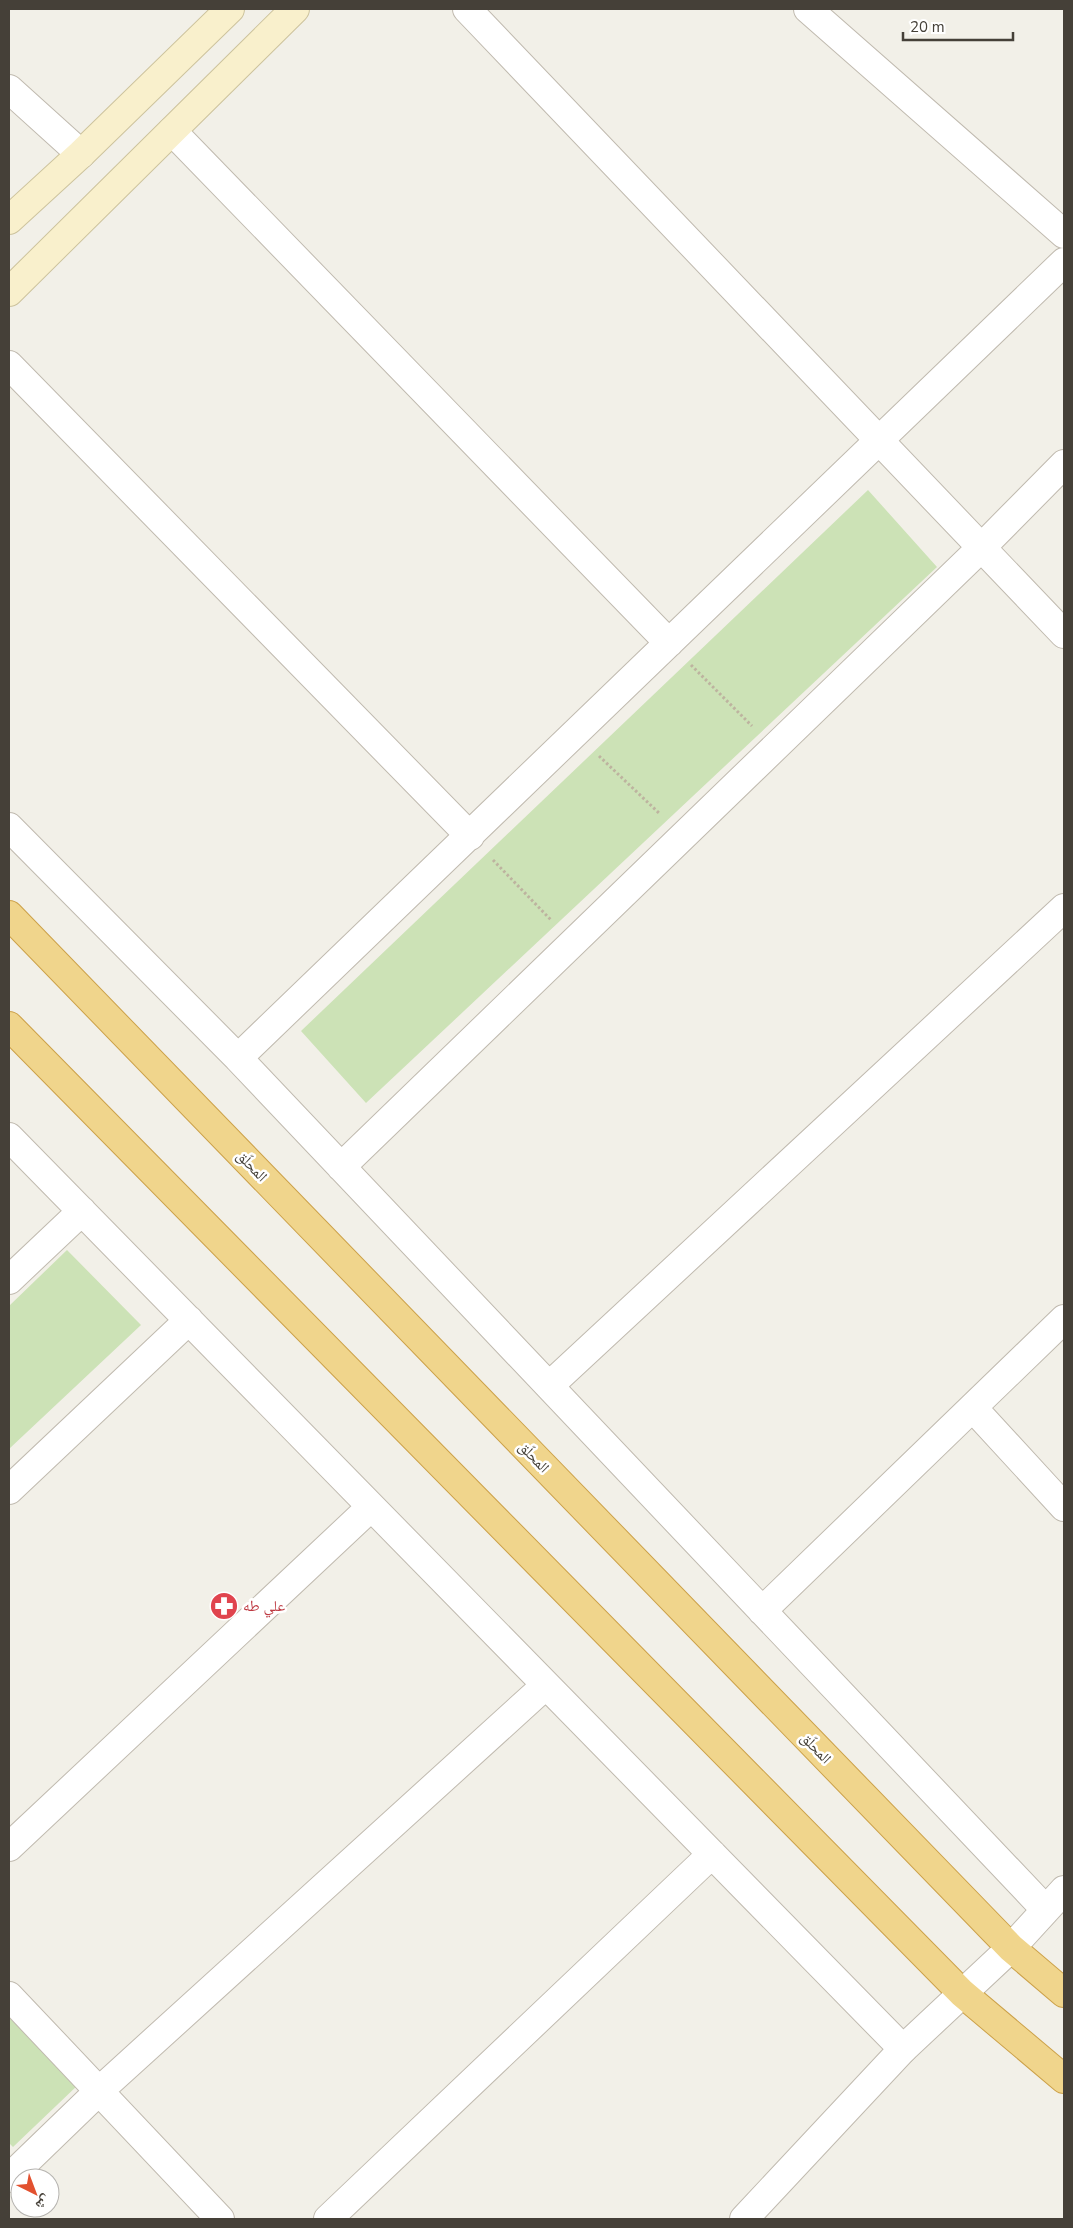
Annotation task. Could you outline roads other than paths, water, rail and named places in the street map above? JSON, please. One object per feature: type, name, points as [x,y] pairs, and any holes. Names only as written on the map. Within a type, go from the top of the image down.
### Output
[{"type":"highway","name":"المحلّق","points":[[9,915],[1010,1948],[1064,1993]]},
{"type":"highway","points":[[9,1026],[962,1994],[1064,2079]]},
{"type":"main road","points":[[9,220],[81,154],[230,9]]},
{"type":"main road","points":[[9,292],[295,9]]},
{"type":"street","points":[[467,9],[1064,634]]},
{"type":"street","points":[[808,9],[1064,234]]},
{"type":"street","points":[[9,89],[81,154]]},
{"type":"street","points":[[172,131],[670,643]]},
{"type":"street","points":[[238,1058],[1064,262]]},
{"type":"street","points":[[9,365],[470,836]]},
{"type":"street","points":[[341,1167],[684,837],[982,547],[1064,464]]},
{"type":"street","points":[[9,827],[238,1058],[1045,1909]]},
{"type":"street","points":[[549,1386],[1064,908]]},
{"type":"street","points":[[9,1137],[903,2050]]},
{"type":"street","points":[[9,1280],[82,1211]]},
{"type":"street","points":[[762,1611],[1064,1319]]},
{"type":"street","points":[[9,1490],[189,1320]]},
{"type":"street","points":[[973,1408],[1064,1507]]},
{"type":"street","points":[[9,1847],[371,1507]]},
{"type":"street","points":[[9,2178],[99,2092],[546,1685]]},
{"type":"street","points":[[328,2219],[712,1854]]},
{"type":"street","points":[[744,2219],[903,2050],[1010,1948],[1064,1890]]},
{"type":"street","points":[[9,1996],[220,2219]]},
{"type":"place","name":"علي طه","points":[[224,1606]]}]
